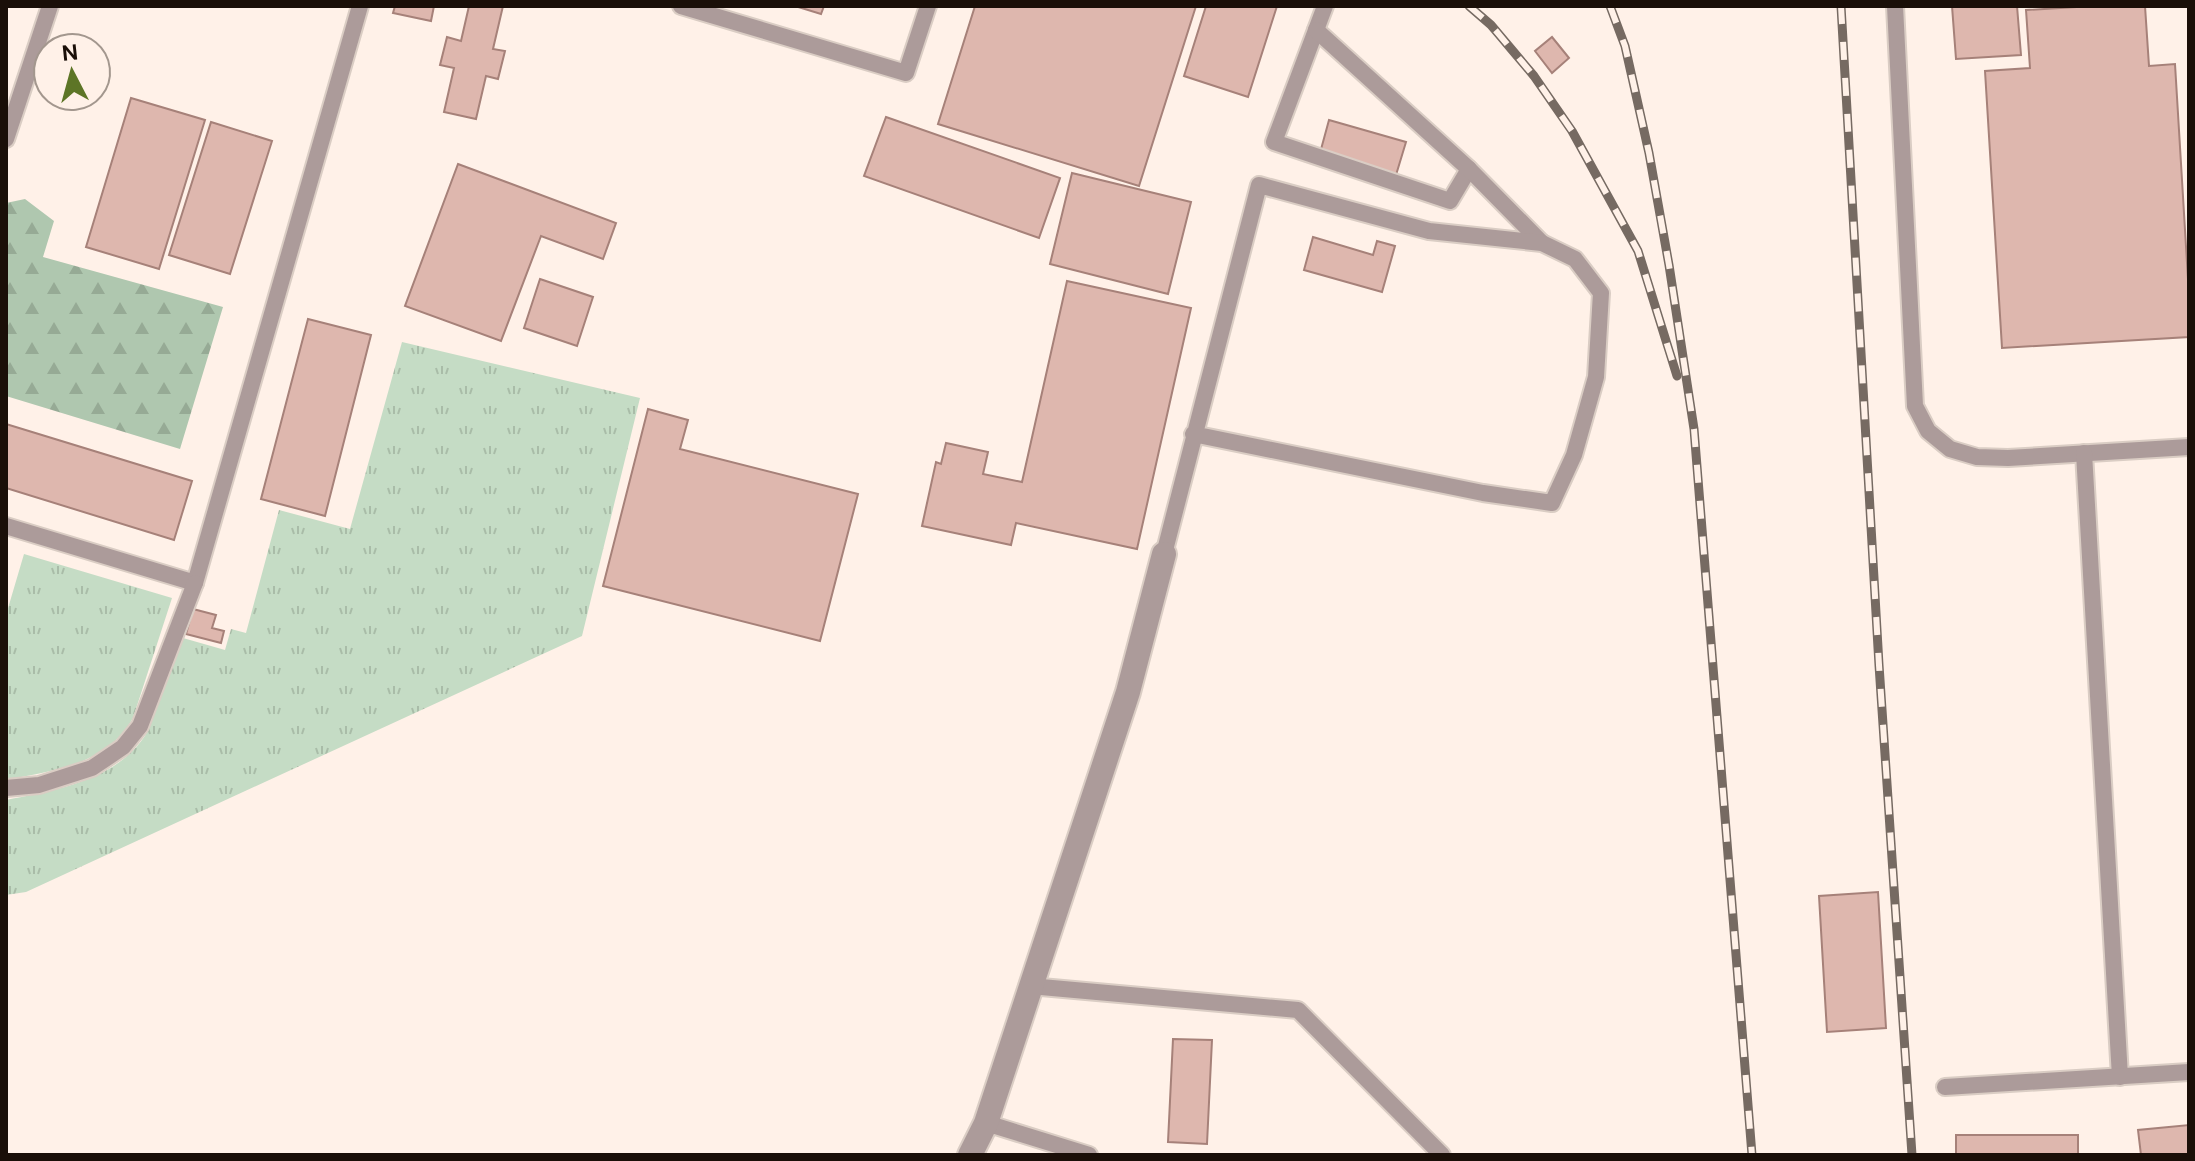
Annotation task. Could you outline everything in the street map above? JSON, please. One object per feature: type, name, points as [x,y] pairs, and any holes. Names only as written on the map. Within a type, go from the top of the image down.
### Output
[{"type":"street","points":[[970,1155],[986,1123],[1128,692],[1164,554]]},
{"type":"lane","points":[[6,139],[50,6]]},
{"type":"lane","points":[[6,788],[39,785],[92,768],[123,747],[140,726],[195,583],[360,6]]},
{"type":"lane","points":[[681,6],[906,73],[928,6]]},
{"type":"lane","points":[[1325,6],[1274,142],[1450,201],[1469,169]]},
{"type":"lane","points":[[1895,6],[1915,406],[1928,431],[1950,449],[1977,457],[2008,458],[2189,447]]},
{"type":"lane","points":[[1193,434],[1483,493],[1552,503],[1574,455],[1596,377],[1601,293],[1575,259],[1542,243],[1469,169],[1316,30]]},
{"type":"lane","points":[[1164,554],[1259,185],[1429,231],[1542,243]]},
{"type":"lane","points":[[2084,453],[2120,1077]]},
{"type":"lane","points":[[6,526],[195,583]]},
{"type":"lane","points":[[1030,986],[1298,1010],[1442,1155]]},
{"type":"lane","points":[[1945,1087],[2189,1072]]},
{"type":"lane","points":[[986,1123],[1089,1155]]},
{"type":"green space","points":[[25,199],[54,221],[43,257],[223,307],[180,449],[6,396],[6,203]]},
{"type":"green space","points":[[402,342],[640,398],[582,636],[26,892],[6,895],[6,800],[66,787],[104,772],[121,761],[136,748],[148,731],[183,638],[225,650],[231,629],[246,633],[279,510],[350,529]]},
{"type":"green space","points":[[24,554],[172,598],[133,718],[122,734],[94,756],[78,763],[6,780],[6,615]]},
{"type":"building","points":[[395,6],[434,6],[431,21],[393,13]]},
{"type":"building","points":[[469,6],[503,6],[493,49],[505,51],[498,79],[486,76],[476,119],[444,112],[454,68],[440,65],[447,37],[461,41]]},
{"type":"building","points":[[795,6],[824,6],[821,14]]},
{"type":"building","points":[[975,6],[1196,6],[1139,186],[938,124]]},
{"type":"building","points":[[1206,6],[1277,6],[1248,97],[1184,76]]},
{"type":"building","points":[[1952,6],[2017,6],[2021,55],[1956,59]]},
{"type":"building","points":[[2145,6],[2149,66],[2175,64],[2189,337],[2002,348],[1985,71],[2030,68],[2026,10]]},
{"type":"building","points":[[1552,37],[1569,58],[1552,73],[1535,51]]},
{"type":"building","points":[[131,98],[205,120],[159,269],[86,247]]},
{"type":"building","points":[[886,117],[1060,178],[1039,238],[864,176]]},
{"type":"building","points":[[1329,120],[1406,142],[1396,175],[1320,153]]},
{"type":"building","points":[[211,122],[272,141],[230,274],[169,255]]},
{"type":"building","points":[[458,164],[616,223],[603,259],[541,236],[501,341],[405,306]]},
{"type":"building","points":[[1072,173],[1191,202],[1168,294],[1050,264]]},
{"type":"building","points":[[1313,237],[1373,255],[1377,241],[1395,246],[1382,292],[1304,270]]},
{"type":"building","points":[[540,279],[593,297],[577,346],[524,328]]},
{"type":"building","points":[[1067,281],[1191,308],[1137,549],[1016,523],[1011,545],[922,526],[936,462],[941,464],[946,443],[988,452],[983,474],[1022,482]]},
{"type":"building","points":[[308,319],[371,335],[325,516],[261,499]]},
{"type":"building","points":[[648,409],[688,420],[680,449],[858,494],[820,641],[603,586]]},
{"type":"building","points":[[6,424],[192,481],[174,540],[6,488]]},
{"type":"building","points":[[193,609],[216,615],[212,628],[224,631],[221,643],[186,634]]},
{"type":"building","points":[[1878,892],[1886,1028],[1827,1032],[1819,896]]},
{"type":"building","points":[[1173,1039],[1212,1040],[1207,1144],[1168,1142]]},
{"type":"building","points":[[2189,1125],[2189,1155],[2141,1155],[2138,1130]]},
{"type":"building","points":[[1956,1135],[2078,1135],[2078,1155],[1956,1155]]},
{"type":"railway","points":[[1469,6],[1491,25],[1534,76],[1572,131],[1638,251],[1677,376]]},
{"type":"railway","points":[[1610,6],[1625,46],[1649,153],[1694,429],[1752,1155]]},
{"type":"railway","points":[[1841,6],[1879,665],[1912,1155]]}]
